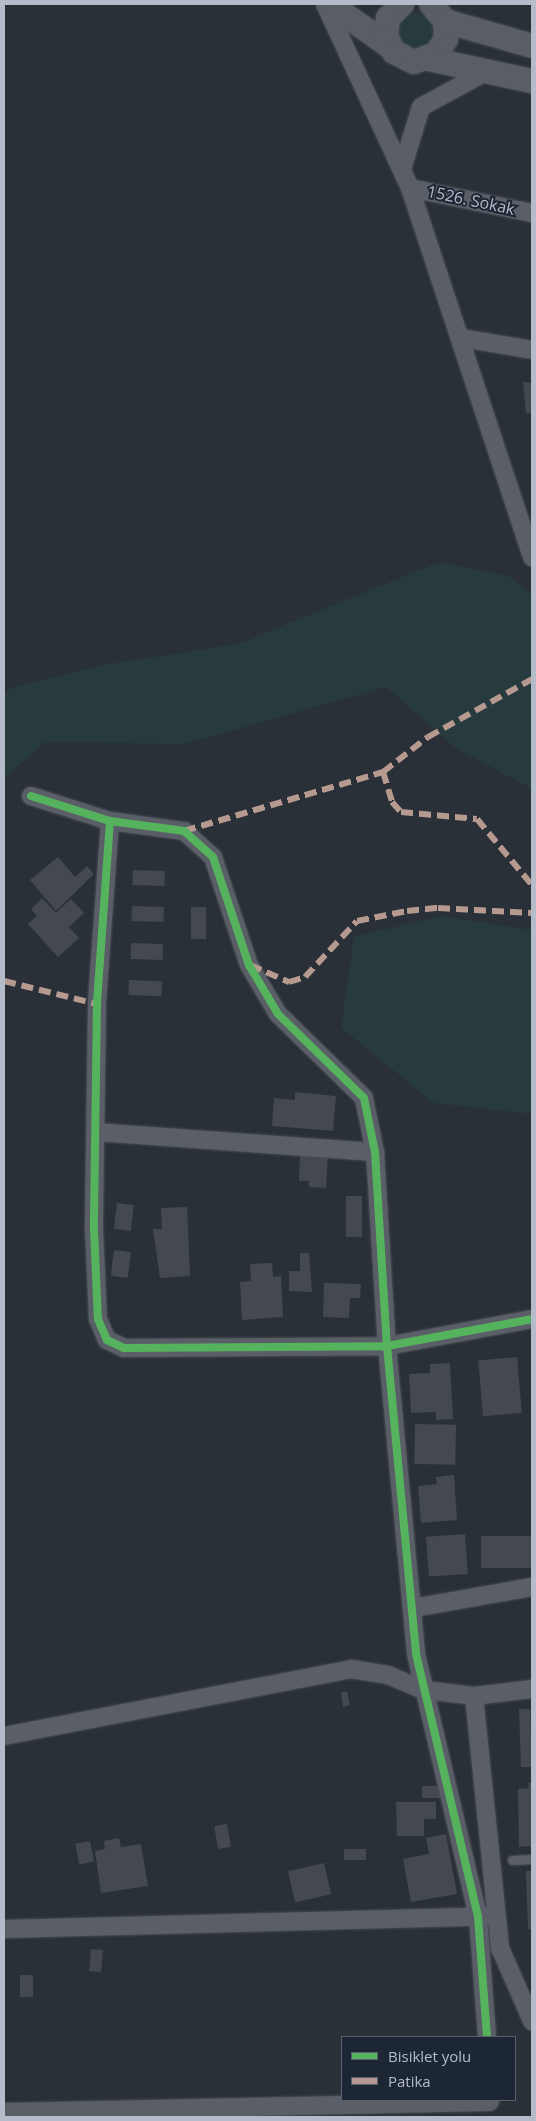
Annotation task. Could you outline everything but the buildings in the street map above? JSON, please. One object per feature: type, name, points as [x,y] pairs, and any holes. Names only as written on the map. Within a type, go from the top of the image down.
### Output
[{"type":"main road","points":[[330,4],[406,60],[429,59],[482,74],[532,81]]},
{"type":"main road","points":[[389,46],[388,18],[402,4]]},
{"type":"main road","points":[[429,59],[446,39],[438,12]]},
{"type":"main road","points":[[438,12],[532,46]]},
{"type":"street","points":[[325,4],[410,188],[462,338],[532,557]]},
{"type":"street","points":[[402,169],[421,107],[482,74]]},
{"type":"street","name":"1526. Sokak","points":[[410,188],[532,213]]},
{"type":"street","points":[[462,338],[532,350]]},
{"type":"street","points":[[31,796],[110,822],[184,831],[213,857],[249,965],[278,1014],[364,1098],[375,1152],[387,1346],[416,1654],[424,1690],[487,1916],[532,2021]]},
{"type":"street","points":[[110,822],[97,1004],[95,1282],[98,1319],[107,1340],[124,1348],[387,1346],[532,1320]]},
{"type":"street","points":[[96,1132],[375,1152]]},
{"type":"street","points":[[412,1608],[532,1587]]},
{"type":"street","points":[[4,1736],[351,1669],[388,1675],[424,1690],[474,1696],[532,1689]]},
{"type":"street","points":[[474,1696],[487,1916],[487,2036]]},
{"type":"street","points":[[4,1930],[487,1916]]},
{"type":"street","points":[[4,2112],[491,2106]]},
{"type":"lane","points":[[512,1860],[532,1859]]},
{"type":"green space","points":[[416,13],[429,18],[434,31],[429,44],[416,49],[403,44],[398,31],[403,18]]},
{"type":"green space","points":[[439,562],[509,576],[532,596],[532,789],[456,748],[386,687],[184,744],[46,742],[4,778],[4,695],[12,687],[103,665],[238,644]]},
{"type":"green space","points":[[440,916],[532,930],[532,1114],[434,1103],[341,1028],[354,937]]},
{"type":"marked path","points":[[184,831],[383,772],[428,737],[532,679]]},
{"type":"marked path","points":[[383,772],[392,802],[401,812],[477,819],[532,885]]},
{"type":"marked path","points":[[250,965],[289,982],[305,977],[357,921],[407,911],[438,908],[532,913]]},
{"type":"marked path","points":[[4,981],[97,1004]]},
{"type":"cycle path","points":[[31,796],[110,821],[184,831],[213,857],[249,965],[278,1014],[364,1098],[375,1152],[387,1346],[416,1654],[478,1917],[487,2036]]},
{"type":"cycle path","points":[[110,821],[97,1004],[94,1229],[98,1319],[107,1340],[124,1348],[387,1346],[532,1319]]}]
